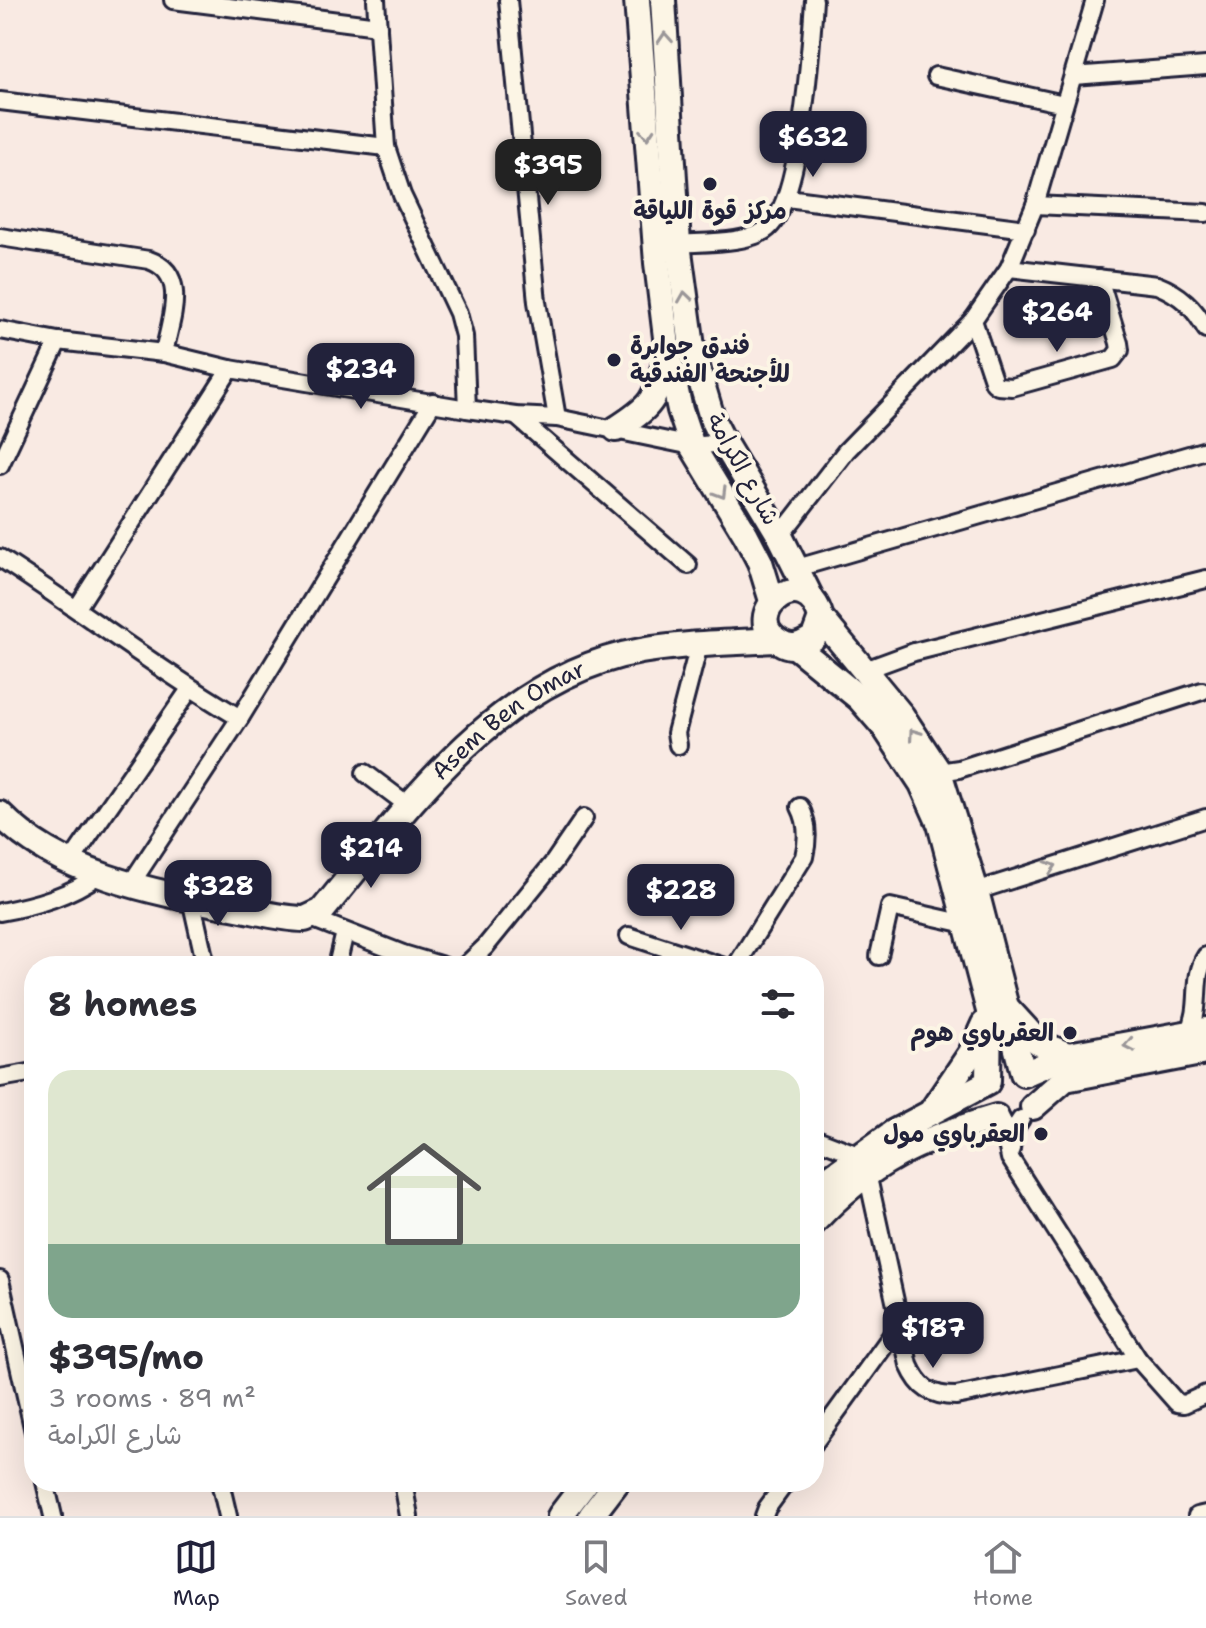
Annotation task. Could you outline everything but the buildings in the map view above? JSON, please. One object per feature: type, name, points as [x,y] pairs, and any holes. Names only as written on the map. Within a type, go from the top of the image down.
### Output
[{"type":"street","points":[[173,0],[378,26]]},
{"type":"street","points":[[376,0],[386,147],[402,195],[458,313],[464,336],[467,409]]},
{"type":"street","points":[[508,0],[537,302],[557,418]]},
{"type":"street","name":"شارع الكرامة","points":[[637,0],[657,263],[668,354],[680,410],[692,446],[760,562],[777,627]]},
{"type":"street","name":"شارع الكرامة","points":[[663,0],[678,244],[693,354],[713,421],[780,536],[816,608],[902,716],[939,772],[976,891],[997,1008]]},
{"type":"street","points":[[678,244],[755,235],[767,229],[776,219],[787,198],[795,169],[814,0]]},
{"type":"street","points":[[780,536],[846,451],[973,320],[1009,268],[1035,205],[1095,0]]},
{"type":"street","points":[[1073,76],[1206,66]]},
{"type":"street","points":[[936,76],[1064,104]]},
{"type":"street","points":[[0,101],[386,147]]},
{"type":"street","points":[[787,198],[1026,229]]},
{"type":"street","points":[[1035,205],[1206,213]]},
{"type":"street","points":[[0,237],[149,260],[164,265],[173,279],[174,301],[164,353]]},
{"type":"street","points":[[1009,268],[1157,285],[1178,293],[1206,329]]},
{"type":"street","points":[[973,320],[994,383],[998,386],[1012,387],[1113,359],[1120,350],[1119,343],[1099,278]]},
{"type":"street","points":[[0,330],[58,341],[164,353],[230,369],[467,409],[557,418],[692,446],[724,443]]},
{"type":"street","points":[[0,465],[58,341]]},
{"type":"street","points":[[616,429],[642,412],[656,395],[668,354]]},
{"type":"street","points":[[77,608],[230,369]]},
{"type":"street","points":[[130,885],[240,718],[433,402]]},
{"type":"street","points":[[516,416],[688,565]]},
{"type":"street","points":[[797,568],[1206,450]]},
{"type":"street","points":[[0,558],[77,608],[190,689],[240,718]]},
{"type":"street","points":[[865,670],[914,652],[1206,579]]},
{"type":"street","name":"Asem Ben Omar","points":[[311,918],[322,911],[450,761],[500,716],[552,684],[577,670],[640,651],[711,644],[777,627],[784,593],[798,592],[816,608]]},
{"type":"street","points":[[777,627],[814,637],[819,628],[816,608]]},
{"type":"street","points":[[777,627],[859,698],[908,761],[940,824],[966,924],[1023,1074]]},
{"type":"street","points":[[678,745],[676,733],[711,644]]},
{"type":"street","points":[[70,863],[190,689]]},
{"type":"street","points":[[939,772],[959,769],[1202,691]]},
{"type":"street","points":[[365,773],[409,806]]},
{"type":"street","points":[[742,956],[804,857],[807,842],[800,807]]},
{"type":"street","points":[[0,814],[20,831],[70,863],[130,885],[298,919],[311,918],[414,956]]},
{"type":"street","points":[[476,956],[554,862],[584,818]]},
{"type":"street","points":[[976,891],[1206,818]]},
{"type":"street","points":[[0,912],[52,901],[78,890],[100,874]]},
{"type":"street","points":[[191,899],[204,956]]},
{"type":"street","points":[[879,956],[890,907],[966,924]]},
{"type":"street","points":[[339,956],[345,932]]},
{"type":"street","points":[[629,936],[690,956]]},
{"type":"street","points":[[1023,1074],[1068,1055],[1197,1032],[1195,1021],[1200,969],[1206,956]]},
{"type":"street","points":[[997,1008],[1039,1043],[1068,1055]]},
{"type":"street","points":[[824,1211],[894,1132],[988,1082],[1000,1072],[1015,1070],[1023,1074],[1034,1085],[1035,1100],[1013,1116],[990,1112],[984,1098],[988,1082],[997,1008]]},
{"type":"street","points":[[931,1113],[997,1008]]},
{"type":"street","points":[[824,1184],[863,1164],[895,1155],[939,1134],[1013,1116],[1065,1079],[1206,1052]]},
{"type":"street","points":[[0,1078],[24,1074]]},
{"type":"street","points":[[1013,1116],[1010,1158],[1138,1359],[1177,1403],[1184,1404],[1206,1394]]},
{"type":"street","points":[[824,1143],[863,1164],[909,1365],[916,1381],[925,1390],[941,1396],[956,1396],[1138,1359]]},
{"type":"street","points":[[0,1280],[24,1387]]},
{"type":"street","points":[[824,1429],[900,1324]]},
{"type":"street","points":[[47,1492],[53,1516]]},
{"type":"street","points":[[222,1492],[228,1516]]},
{"type":"street","points":[[405,1492],[409,1516]]},
{"type":"street","points":[[560,1516],[578,1492]]},
{"type":"street","points":[[591,1516],[609,1492]]},
{"type":"street","points":[[764,1516],[780,1492]]},
{"type":"street","points":[[1197,1516],[1206,1514]]},
{"type":"place","name":"مركز قوة اللياقة","points":[[710,184]]},
{"type":"place","name":"فندق جوابرة للأجنحة الفندقية","points":[[614,360]]},
{"type":"place","name":"العقرباوي هوم","points":[[1070,1033]]},
{"type":"place","name":"العقرباوي مول","points":[[1041,1134]]}]
